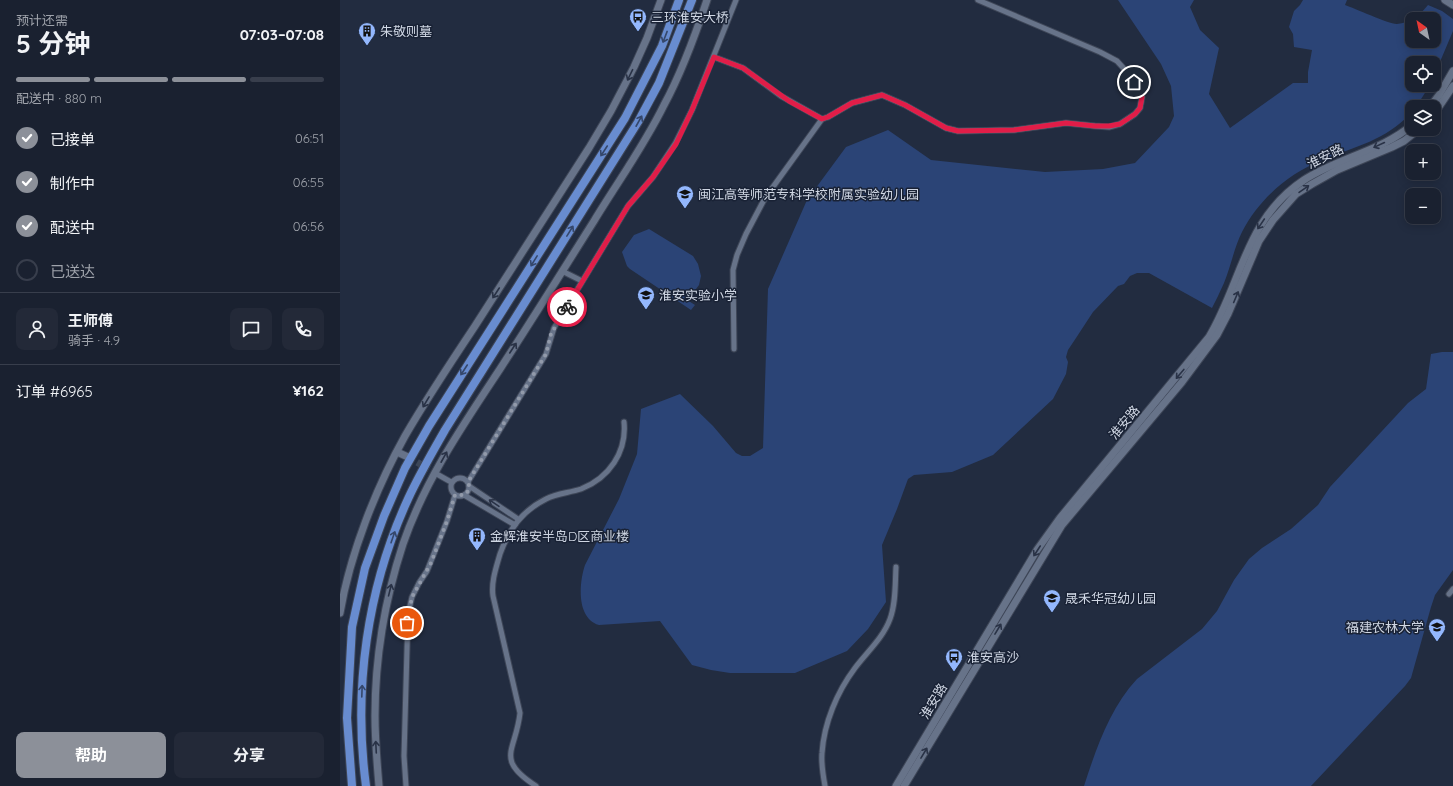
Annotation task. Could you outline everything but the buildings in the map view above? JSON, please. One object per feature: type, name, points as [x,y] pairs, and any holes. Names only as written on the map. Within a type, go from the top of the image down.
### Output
[{"type":"highway","points":[[352,786],[347,718],[352,627],[365,568],[384,516],[405,468],[429,426],[625,118],[662,46],[679,0]]},
{"type":"highway","points":[[366,786],[363,766],[361,724],[362,683],[366,644],[370,616],[399,520],[418,479],[445,430],[638,122],[659,83],[692,0]]},
{"type":"main road","points":[[340,614],[346,583],[359,540],[379,490],[405,436],[608,117],[640,54],[661,0]]},
{"type":"main road","points":[[379,786],[375,715],[376,674],[381,634],[389,596],[403,546],[432,471],[562,271],[658,118],[683,64],[707,0]]},
{"type":"main road","points":[[1445,0],[1453,4]]},
{"type":"main road","points":[[1436,100],[1453,71]]},
{"type":"main road","points":[[1441,104],[1453,86]]},
{"type":"main road","name":"淮安路","points":[[896,786],[1037,550],[1060,518],[1209,337],[1222,312],[1247,251],[1258,228],[1266,217],[1287,194],[1304,181],[1334,164],[1390,140],[1405,130]]},
{"type":"main road","name":"淮安路","points":[[904,786],[1062,525],[1182,382],[1217,335],[1228,314],[1259,241],[1276,215],[1296,194],[1312,184],[1337,170],[1392,147],[1410,136]]},
{"type":"main road","points":[[397,452],[408,457]]},
{"type":"street","points":[[464,495],[468,491],[468,484],[546,354],[554,328],[582,281],[628,206],[653,177],[676,144],[692,110],[736,0]]},
{"type":"street","points":[[734,349],[734,270],[737,255],[765,198],[822,119],[852,103],[882,95],[905,105],[946,128],[958,131],[1014,130],[1066,123],[1109,126],[1120,124],[1135,114],[1140,108],[1142,97],[1128,73],[1117,61],[1100,52],[978,0]]},
{"type":"street","points":[[714,57],[743,68],[781,96],[822,119]]},
{"type":"street","points":[[562,271],[582,281]]},
{"type":"street","points":[[536,786],[521,775],[511,763],[511,750],[518,728],[520,714],[493,596],[492,583],[503,548],[518,519],[528,510],[545,499],[590,485],[606,474],[621,449],[625,430],[624,422]]},
{"type":"street","points":[[432,471],[451,482]]},
{"type":"street","points":[[451,482],[459,477],[465,479],[468,484],[518,519]]},
{"type":"street","points":[[451,482],[451,491],[455,495],[464,495],[514,525]]},
{"type":"street","points":[[406,786],[404,756],[408,614],[412,597],[429,566],[447,521],[455,495]]},
{"type":"street","points":[[825,786],[822,754],[825,731],[830,714],[851,674],[880,637],[890,619],[894,601],[896,567]]},
{"type":"street","points":[[1449,594],[1453,589]]},
{"type":"shaded area","points":[[1118,0],[1194,0],[1190,7],[1200,30],[1219,48],[1209,94],[1230,128],[1293,83],[1308,83],[1308,72],[1312,50],[1294,47],[1293,34],[1289,27],[1294,11],[1303,0],[1347,0],[1345,5],[1393,24],[1405,22],[1405,48],[1441,48],[1441,12],[1422,12],[1428,5],[1442,11],[1453,19],[1453,31],[1441,59],[1441,56],[1405,56],[1405,92],[1426,92],[1420,100],[1405,100],[1405,119],[1402,122],[1370,142],[1309,166],[1286,180],[1266,198],[1249,220],[1239,238],[1224,283],[1212,308],[1149,273],[1137,273],[1130,276],[1124,284],[1118,286],[1093,312],[1068,350],[1066,357],[1068,362],[1066,374],[1053,399],[993,455],[952,472],[914,475],[908,479],[882,545],[886,602],[868,629],[847,651],[795,673],[730,673],[692,665],[660,621],[599,625],[586,615],[581,599],[581,581],[583,572],[585,565],[619,499],[637,454],[641,409],[680,394],[713,426],[736,453],[742,456],[750,456],[763,448],[768,289],[807,200],[846,147],[888,130],[931,160],[1045,172],[1103,169],[1135,163],[1169,127],[1174,116],[1171,86],[1161,64]]},
{"type":"shaded area","points":[[649,229],[693,256],[698,264],[701,276],[699,285],[684,298],[695,305],[691,310],[627,266],[622,252],[634,235]]},
{"type":"shaded area","points":[[1453,352],[1453,570],[1435,595],[1411,678],[1405,686],[1311,786],[1084,786],[1105,730],[1127,690],[1137,679],[1202,629],[1217,611],[1234,580],[1249,559],[1262,548],[1291,529],[1318,505],[1330,487],[1408,403],[1426,389],[1431,354]]},
{"type":"tunnel","points":[[408,457],[429,469]]},
{"type":"way so far","points":[[407,623],[409,606],[412,597],[419,582],[431,563],[455,495],[461,496],[468,491],[468,482],[546,354],[551,334],[567,307]]},
{"type":"place","name":"三环淮安大桥","points":[[638,32]]},
{"type":"place","name":"朱敬则墓","points":[[367,46]]},
{"type":"place","name":"闽江高等师范专科学校附属实验幼儿园","points":[[685,209]]},
{"type":"place","name":"淮安实验小学","points":[[646,310]]},
{"type":"place","name":"金辉淮安半岛D区商业楼","points":[[477,551]]},
{"type":"place","name":"晟禾华冠幼儿园","points":[[1052,613]]},
{"type":"place","name":"福建农林大学","points":[[1437,642]]},
{"type":"place","name":"淮安高沙","points":[[954,672]]},
{"type":"route","points":[[567,307],[628,206],[653,177],[676,144],[714,57],[751,72],[781,96],[822,119],[852,103],[882,95],[905,105],[946,128],[958,131],[1014,130],[1066,123],[1095,126],[1120,124],[1135,114],[1140,108],[1142,97],[1134,82]]}]
